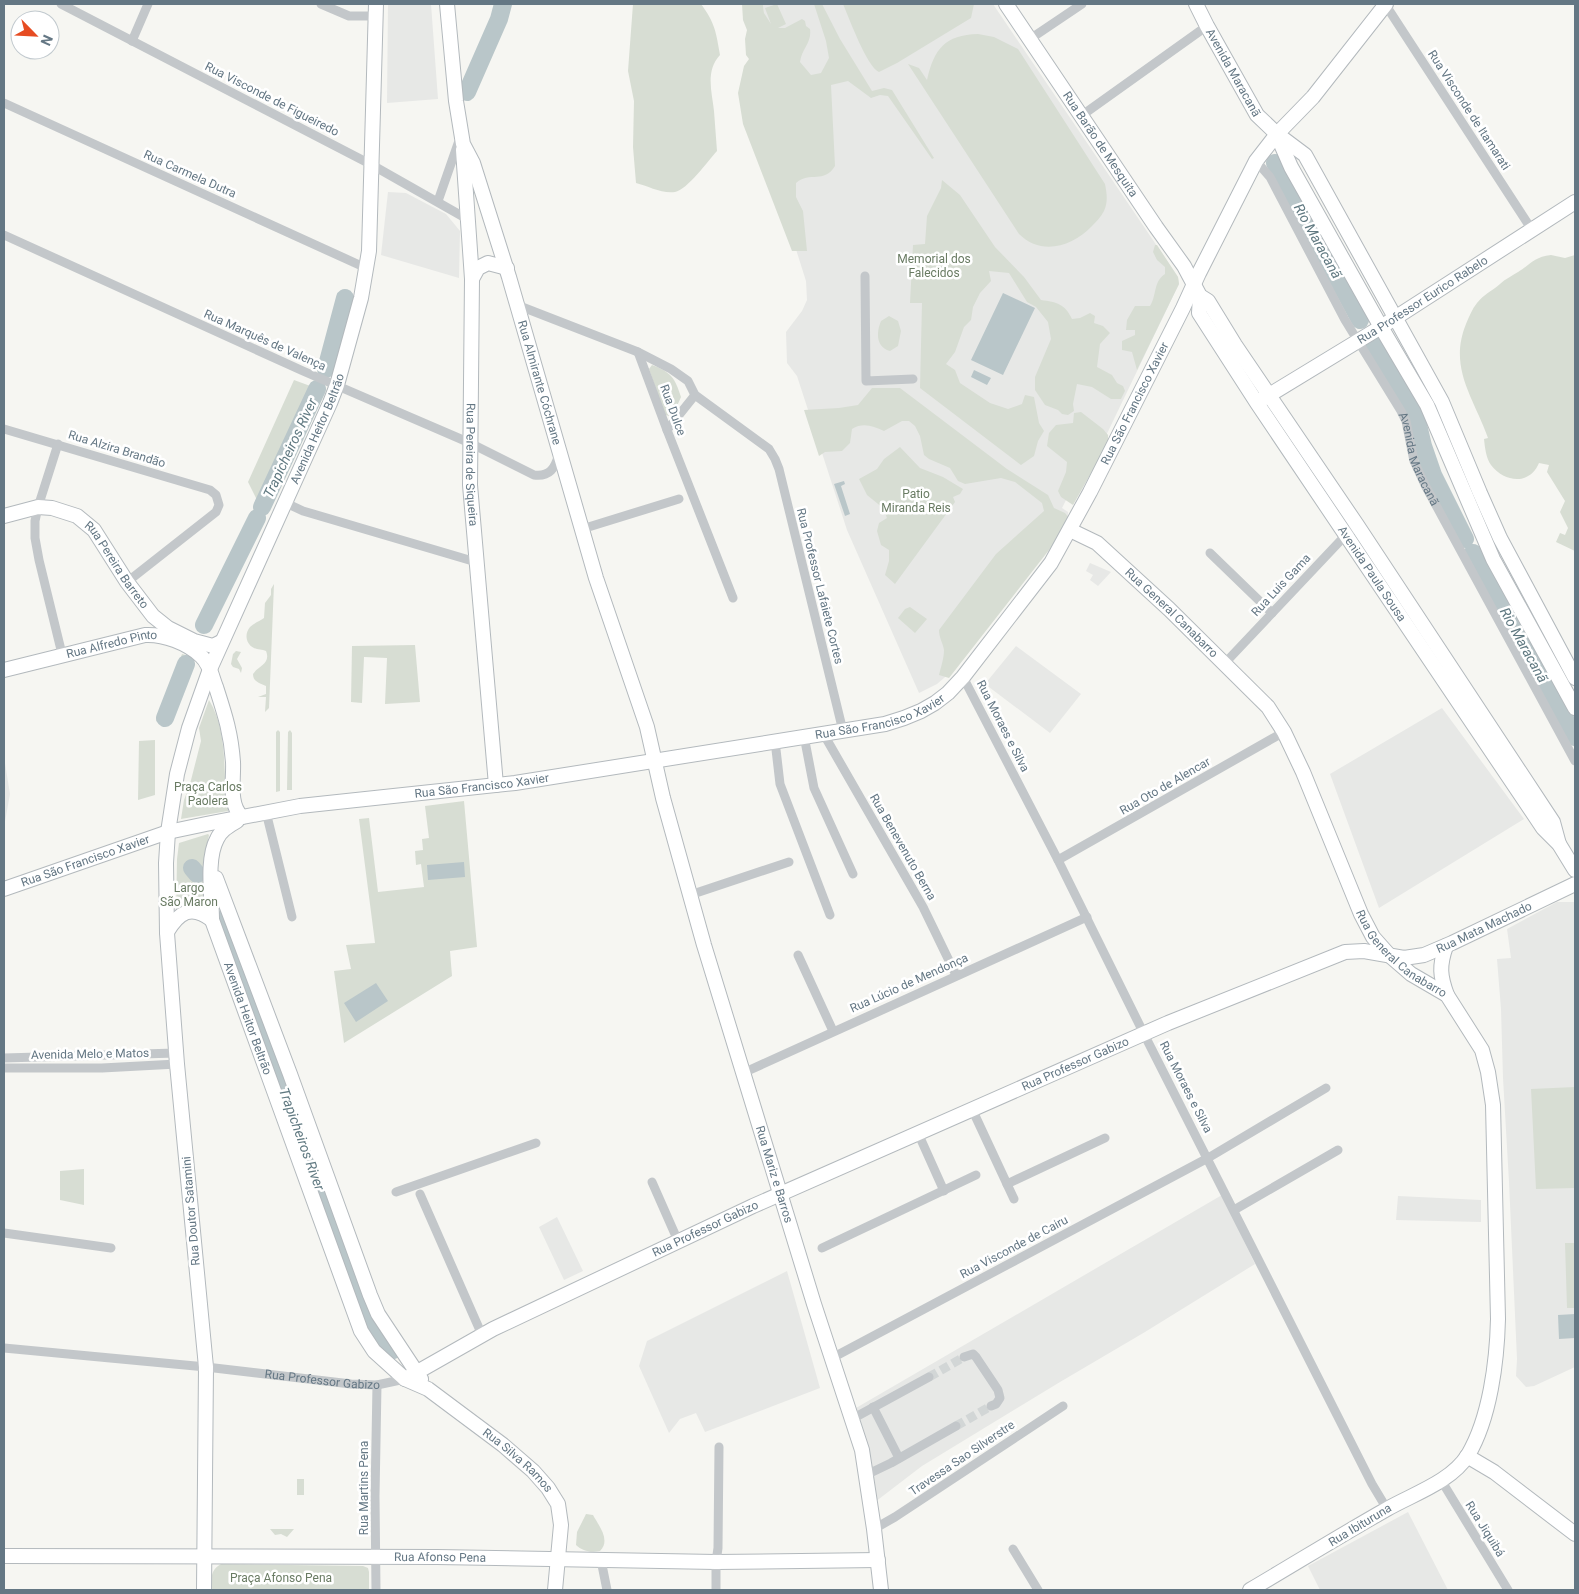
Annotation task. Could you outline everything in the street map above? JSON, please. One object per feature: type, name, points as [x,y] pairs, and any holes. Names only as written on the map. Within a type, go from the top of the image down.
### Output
[{"type":"street","name":"Rua Visconde de Figueiredo","points":[[61,4],[372,165],[469,220]]},
{"type":"street","points":[[132,41],[148,4]]},
{"type":"street","points":[[321,4],[349,16],[376,10]]},
{"type":"street","name":"Rua Almirante Cóchrane","points":[[447,4],[456,101],[462,140],[473,163],[507,268],[596,578],[648,727],[655,759]]},
{"type":"street","name":"Rua Barão de Mesquita","points":[[1006,4],[1184,266],[1193,284]]},
{"type":"street","points":[[1030,39],[1082,4]]},
{"type":"street","name":"Avenida Maracanã","points":[[1196,4],[1253,109],[1277,134],[1304,154],[1442,402],[1500,538],[1575,678]]},
{"type":"street","name":"Rua São Francisco Xavier","points":[[4,889],[168,832],[266,812],[300,806],[496,785],[843,731],[885,724],[904,718],[936,703],[963,677],[1051,564],[1179,317],[1193,284],[1256,162],[1277,134],[1313,97],[1385,4]]},
{"type":"street","name":"Rua Visconde de Itamarati","points":[[1385,4],[1532,230]]},
{"type":"street","name":"Avenida Heitor Beltrão","points":[[168,832],[177,774],[189,728],[210,669],[286,503],[327,381],[361,298],[369,251],[376,10]]},
{"type":"street","points":[[1081,116],[1207,26]]},
{"type":"street","name":"Rua Carmela Dutra","points":[[4,103],[366,268]]},
{"type":"street","name":"Avenida Maracanã","points":[[1277,134],[1291,167],[1380,327],[1427,405],[1494,559],[1575,708]]},
{"type":"street","points":[[438,202],[462,140]]},
{"type":"street","name":"Rua Pereira de Siqueira","points":[[462,140],[472,279],[470,485],[496,785]]},
{"type":"street","name":"Avenida Maracanã","points":[[1256,162],[1270,177],[1345,320],[1401,411],[1406,422],[1414,461],[1425,485],[1575,761]]},
{"type":"street","name":"Rua Professor Eurico Rabelo","points":[[1263,399],[1380,327],[1575,202]]},
{"type":"street","name":"Rua Marquês de Valença","points":[[4,235],[327,381],[470,443],[534,474],[541,476],[550,472],[556,466],[560,451]]},
{"type":"street","points":[[472,279],[478,268],[488,263],[507,268]]},
{"type":"street","points":[[865,276],[866,381],[913,379]]},
{"type":"street","name":"Avenida Paula Sousa","points":[[1193,284],[1200,296],[1199,313],[1228,347],[1263,399],[1346,535],[1439,662]]},
{"type":"street","points":[[517,305],[638,352],[671,369],[688,382],[695,394],[667,430]]},
{"type":"street","name":"Rua Dulce","points":[[638,352],[733,598]]},
{"type":"street","name":"Rua Professor Lafaiete Cortes","points":[[695,394],[769,449],[775,459],[843,731]]},
{"type":"street","name":"Avenida Paula Sousa","points":[[1263,399],[1357,525],[1439,662],[1498,751],[1543,828],[1559,844],[1575,870]]},
{"type":"street","name":"Rua Alzira Brandão","points":[[4,429],[210,490],[216,495],[219,504],[216,512],[127,582]]},
{"type":"street","points":[[58,444],[38,507],[35,538],[62,654]]},
{"type":"street","points":[[582,529],[679,499]]},
{"type":"street","points":[[286,503],[303,511],[476,562]]},
{"type":"street","name":"Rua Pereira Barreto","points":[[4,516],[38,507],[52,508],[77,516],[94,530],[127,582],[153,616],[168,628],[194,641],[213,646],[221,642]]},
{"type":"street","name":"Rua Luis Gama","points":[[1225,663],[1357,525]]},
{"type":"street","name":"Rua General Canabarro","points":[[1070,530],[1097,543],[1169,609],[1268,707],[1284,732],[1361,914],[1373,937],[1388,955],[1426,984],[1447,995],[1482,1050],[1488,1072],[1493,1105],[1498,1261],[1497,1352],[1484,1413],[1476,1438],[1467,1456]]},
{"type":"street","points":[[1210,553],[1272,613]]},
{"type":"street","points":[[145,635],[150,629],[153,616]]},
{"type":"street","name":"Rua Alfredo Pinto","points":[[4,670],[62,654],[145,635],[158,635],[179,642],[201,656],[210,669]]},
{"type":"street","points":[[210,669],[228,721],[232,746],[234,803],[236,812],[242,817]]},
{"type":"street","name":"Rua Moraes e Silva","points":[[963,677],[1087,917],[1144,1034],[1372,1484],[1387,1509]]},
{"type":"street","name":"Rua Oto de Alencar","points":[[1058,860],[1284,732]]},
{"type":"street","name":"Rua Benevenuto Berna","points":[[823,734],[923,907],[956,975]]},
{"type":"street","points":[[804,736],[814,788],[853,874]]},
{"type":"street","points":[[775,741],[780,784],[830,915]]},
{"type":"street","name":"Rua Mariz e Barros","points":[[655,759],[663,798],[690,895],[743,1073],[862,1450],[881,1590]]},
{"type":"street","points":[[266,812],[292,917]]},
{"type":"street","name":"Avenida Heitor Beltrão","points":[[242,817],[224,830],[217,839],[212,851],[212,920],[361,1331],[374,1351],[411,1376]]},
{"type":"street","name":"Rua Doutor Satamini","points":[[168,832],[166,863],[167,933],[176,1059],[206,1367],[204,1590]]},
{"type":"street","points":[[690,895],[789,862]]},
{"type":"street","name":"Avenida Heitor Beltrão","points":[[211,866],[290,1074],[370,1295],[378,1314],[405,1353],[411,1376]]},
{"type":"street","name":"Rua Mata Machado","points":[[1388,955],[1414,958],[1446,946],[1575,884]]},
{"type":"street","points":[[167,933],[175,919],[189,912],[205,914],[212,920]]},
{"type":"street","name":"Rua Lúcio de Mendonça","points":[[743,1073],[1087,917]]},
{"type":"street","points":[[1446,946],[1440,966],[1447,995]]},
{"type":"street","name":"Rua Professor Gabizo","points":[[4,1348],[206,1367],[350,1384],[377,1385],[411,1376],[482,1335],[678,1241],[780,1194],[1144,1034],[1345,952],[1364,951],[1388,955]]},
{"type":"street","points":[[798,955],[833,1031]]},
{"type":"street","name":"Avenida Melo e Matos","points":[[4,1058],[176,1059]]},
{"type":"street","name":"Avenida Melo e Matos","points":[[4,1068],[102,1068],[176,1059]]},
{"type":"street","name":"Rua Visconde de Cairu","points":[[832,1358],[1208,1158],[1326,1088]]},
{"type":"street","points":[[972,1109],[1014,1199]]},
{"type":"street","points":[[918,1133],[944,1191]]},
{"type":"street","points":[[1006,1184],[1105,1138]]},
{"type":"street","points":[[396,1192],[536,1144]]},
{"type":"street","points":[[1234,1210],[1338,1150]]},
{"type":"street","points":[[822,1248],[976,1175]]},
{"type":"street","points":[[652,1182],[678,1241]]},
{"type":"street","points":[[420,1194],[482,1335]]},
{"type":"street","points":[[4,1233],[111,1248]]},
{"type":"street","points":[[964,1358],[973,1354],[998,1390],[1000,1398],[992,1406]]},
{"type":"street","name":"Rua Silva Ramos","points":[[411,1376],[503,1445],[548,1488],[558,1504],[561,1525],[556,1559],[555,1590]]},
{"type":"street","points":[[852,1419],[928,1377]]},
{"type":"street","name":"Rua Martins Pena","points":[[376,1590],[377,1385]]},
{"type":"street","name":"Travessa Sao Silverstre","points":[[874,1529],[895,1518],[1063,1406]]},
{"type":"street","points":[[873,1407],[899,1458]]},
{"type":"street","points":[[866,1475],[956,1426]]},
{"type":"street","points":[[716,1590],[719,1448]]},
{"type":"street","points":[[1467,1456],[1494,1472],[1575,1534]]},
{"type":"street","name":"Rua Ibituruna","points":[[1250,1590],[1387,1509],[1441,1480],[1453,1471],[1467,1456]]},
{"type":"street","name":"Rua Jiquibá","points":[[1441,1480],[1508,1590]]},
{"type":"street","points":[[1013,1549],[1038,1590]]},
{"type":"street","name":"Rua Afonso Pena","points":[[4,1556],[377,1557],[716,1562],[878,1560]]},
{"type":"street","points":[[601,1560],[606,1590]]},
{"type":"shaded area","points":[[388,4],[431,4],[438,99],[387,103]]},
{"type":"shaded area","points":[[763,4],[993,4],[1178,277],[1179,284],[1077,496],[1067,498],[1062,508],[1068,512],[1068,517],[951,672],[937,684],[919,693],[847,530],[797,376],[787,363],[786,332],[802,311],[807,300],[806,281],[794,243]]},
{"type":"shaded area","points":[[388,192],[406,193],[446,214],[460,231],[459,278],[381,255]]},
{"type":"shaded area","points":[[1003,293],[1035,308],[1003,375],[971,360]]},
{"type":"shaded area","points":[[974,370],[991,378],[987,385],[971,377]]},
{"type":"shaded area","points":[[844,481],[845,484],[841,486],[850,514],[845,516],[834,484]]},
{"type":"shaded area","points":[[1090,563],[1111,572],[1098,586],[1090,580],[1093,575],[1086,571]]},
{"type":"shaded area","points":[[1016,646],[1081,694],[1050,733],[985,684]]},
{"type":"shaded area","points":[[1442,708],[1524,819],[1379,908],[1330,774]]},
{"type":"shaded area","points":[[4,757],[10,794],[4,827]]},
{"type":"shaded area","points":[[464,862],[465,877],[428,880],[427,865]]},
{"type":"shaded area","points":[[1557,902],[1575,902],[1575,1367],[1534,1386],[1526,1387],[1516,1376],[1517,1359],[1509,1182],[1497,959],[1511,958],[1507,929]]},
{"type":"shaded area","points":[[376,983],[388,1001],[356,1022],[344,1003]]},
{"type":"shaded area","points":[[1222,1195],[1255,1264],[922,1466],[875,1502],[866,1449],[856,1408]]},
{"type":"shaded area","points":[[1398,1196],[1481,1200],[1481,1222],[1396,1220]]},
{"type":"shaded area","points":[[557,1217],[583,1271],[564,1280],[539,1227]]},
{"type":"shaded area","points":[[787,1271],[820,1388],[705,1432],[696,1413],[680,1419],[669,1433],[639,1366],[647,1341]]},
{"type":"shaded area","points":[[1575,1314],[1575,1338],[1559,1339],[1558,1315]]},
{"type":"shaded area","points":[[1408,1512],[1448,1590],[1320,1590],[1308,1566]]},
{"type":"green space","points":[[633,4],[701,4],[712,22],[716,34],[720,55],[712,68],[711,89],[717,151],[691,181],[675,192],[660,191],[636,183],[633,147],[634,101],[628,71]]},
{"type":"green space","points":[[742,4],[763,4],[764,13],[771,24],[765,8],[777,4],[786,24],[778,28],[785,28],[802,19],[805,21],[806,26],[810,29],[810,34],[800,62],[811,75],[821,73],[829,58],[826,41],[814,4],[822,4],[840,39],[872,91],[884,88],[892,90],[934,158],[932,159],[888,96],[880,95],[871,98],[848,81],[831,85],[835,166],[826,175],[806,178],[796,183],[796,197],[803,211],[807,251],[792,251],[743,124],[738,93],[744,66],[749,59],[746,55],[745,39],[747,30],[743,20]]},
{"type":"green space","points":[[843,4],[974,4],[971,18],[879,72],[874,68],[864,52]]},
{"type":"green space","points":[[978,34],[994,37],[1018,49],[1105,184],[1107,201],[1101,215],[1084,233],[1066,244],[1046,247],[1028,241],[1019,234],[908,64],[919,68],[927,80],[933,60],[943,46],[957,37]]},
{"type":"green space","name":"Memorial dos Falecidos","points":[[942,180],[960,195],[995,247],[1024,277],[1041,300],[1060,305],[1072,319],[1080,318],[1090,313],[1095,316],[1094,323],[1103,326],[1110,333],[1100,344],[1097,367],[1112,375],[1117,383],[1123,386],[1125,391],[1121,399],[1111,399],[1092,387],[1077,384],[1073,404],[1074,411],[1068,415],[1062,414],[1058,410],[1045,405],[1035,390],[1035,377],[1051,339],[1048,322],[1036,307],[1027,302],[1009,273],[989,271],[991,281],[980,293],[973,307],[971,320],[964,327],[955,352],[946,364],[955,370],[960,383],[990,403],[1008,409],[1022,404],[1025,395],[1034,397],[1039,423],[1044,431],[1038,441],[1034,456],[1021,465],[920,388],[922,303],[910,303],[913,245],[925,244],[927,216],[941,188]]},
{"type":"green space","points":[[1155,245],[1157,245],[1178,277],[1179,284],[1137,370],[1132,352],[1122,350],[1122,341],[1135,335],[1135,330],[1126,330],[1127,320],[1135,306],[1150,306],[1157,285],[1165,274],[1165,267],[1157,260],[1153,252]]},
{"type":"green space","points":[[1551,255],[1565,258],[1575,255],[1575,551],[1556,542],[1560,533],[1565,535],[1568,528],[1560,512],[1565,501],[1547,472],[1549,465],[1539,463],[1530,475],[1517,479],[1503,475],[1489,462],[1484,439],[1488,438],[1461,369],[1461,340],[1475,305],[1485,295],[1533,261],[1540,257]]},
{"type":"green space","points":[[889,316],[898,321],[901,331],[898,346],[890,351],[882,346],[878,339],[881,321]]},
{"type":"green space","points":[[652,365],[668,373],[677,385],[681,397],[673,415],[665,415],[649,369]]},
{"type":"green space","points":[[294,380],[313,387],[258,502],[248,482]]},
{"type":"green space","points":[[872,388],[900,388],[1007,469],[1048,495],[1054,508],[1065,513],[1069,518],[1049,550],[949,678],[939,675],[944,650],[939,630],[996,554],[1044,511],[1042,503],[1015,482],[1001,478],[965,484],[958,481],[950,468],[924,455],[920,436],[915,426],[909,421],[902,421],[884,431],[868,426],[856,427],[852,429],[850,443],[842,451],[825,452],[819,456],[804,410],[858,405]]},
{"type":"green space","points":[[1081,412],[1103,429],[1108,435],[1108,443],[1073,505],[1061,497],[1058,491],[1066,472],[1067,462],[1047,446],[1049,433],[1056,425],[1073,423],[1074,413]]},
{"type":"green space","name":"Patio Miranda Reis","points":[[900,447],[920,468],[943,477],[963,489],[960,494],[953,497],[955,502],[895,584],[885,575],[889,561],[889,550],[881,545],[877,531],[879,523],[887,518],[883,508],[867,495],[859,479],[877,469],[884,459]]},
{"type":"green space","points":[[274,584],[269,708],[265,712],[266,697],[258,697],[266,694],[266,686],[256,681],[253,674],[266,662],[267,655],[266,651],[255,649],[251,646],[247,636],[250,627],[264,618],[265,603],[271,595],[271,589]]},
{"type":"green space","points":[[910,607],[927,619],[915,633],[898,618],[905,609]]},
{"type":"green space","points":[[415,645],[420,702],[385,704],[387,658],[364,657],[362,703],[351,702],[352,646]]},
{"type":"green space","points":[[236,651],[241,652],[237,659],[242,668],[241,673],[239,669],[231,664],[233,654]]},
{"type":"green space","points":[[182,654],[186,655],[190,661],[167,726],[156,721]]},
{"type":"green space","name":"Praça Carlos Paolera","points":[[209,700],[214,709],[222,737],[225,777],[228,782],[228,811],[181,819],[184,800],[201,741],[199,728]]},
{"type":"green space","points":[[278,730],[280,732],[280,791],[276,792],[276,732]]},
{"type":"green space","points":[[290,730],[292,733],[292,790],[287,790],[288,732]]},
{"type":"green space","points":[[155,740],[155,795],[138,800],[139,741]]},
{"type":"green space","points":[[464,801],[477,947],[450,951],[452,976],[344,1043],[334,971],[351,969],[346,945],[375,943],[359,819],[369,818],[378,892],[424,887],[421,864],[416,865],[415,851],[423,850],[422,839],[429,838],[425,806]]},
{"type":"green space","name":"Largo São Maron","points":[[208,834],[204,862],[204,911],[176,915],[179,843]]},
{"type":"green space","points":[[1575,1087],[1575,1188],[1536,1189],[1531,1089]]},
{"type":"green space","points":[[84,1169],[84,1205],[60,1200],[60,1171]]},
{"type":"green space","points":[[1565,1243],[1575,1243],[1575,1308],[1567,1308]]},
{"type":"green space","points":[[297,1479],[304,1479],[304,1495],[297,1495]]},
{"type":"green space","points":[[586,1514],[593,1515],[603,1533],[604,1542],[600,1551],[587,1551],[576,1545],[577,1532]]},
{"type":"green space","points":[[270,1529],[294,1529],[287,1537],[281,1534],[275,1535]]},
{"type":"green space","name":"Praça Afonso Pena","points":[[221,1564],[363,1566],[368,1568],[369,1572],[369,1590],[212,1590],[213,1572]]},
{"type":"waterway","name":"Trapicheiros River","points":[[467,92],[499,19],[503,4]]},
{"type":"waterway","name":"Rio Maracanã","points":[[1275,163],[1360,320]]},
{"type":"waterway","name":"Trapicheiros River","points":[[326,369],[345,298]]},
{"type":"waterway","name":"Rio Maracanã","points":[[1374,343],[1416,416],[1423,446],[1433,475],[1465,539]]},
{"type":"waterway","name":"Trapicheiros River","points":[[262,507],[317,389]]},
{"type":"waterway","name":"Trapicheiros River","points":[[204,625],[257,518]]},
{"type":"waterway","name":"Rio Maracanã","points":[[1473,553],[1575,737]]},
{"type":"waterway","name":"Trapicheiros River","points":[[165,718],[186,664]]},
{"type":"waterway","name":"Trapicheiros River","points":[[192,868],[197,874]]},
{"type":"waterway","name":"Trapicheiros River","points":[[221,920],[368,1319],[378,1339],[394,1350]]},
{"type":"tunnel","points":[[929,1377],[964,1357]]},
{"type":"tunnel","points":[[956,1426],[991,1406]]}]
